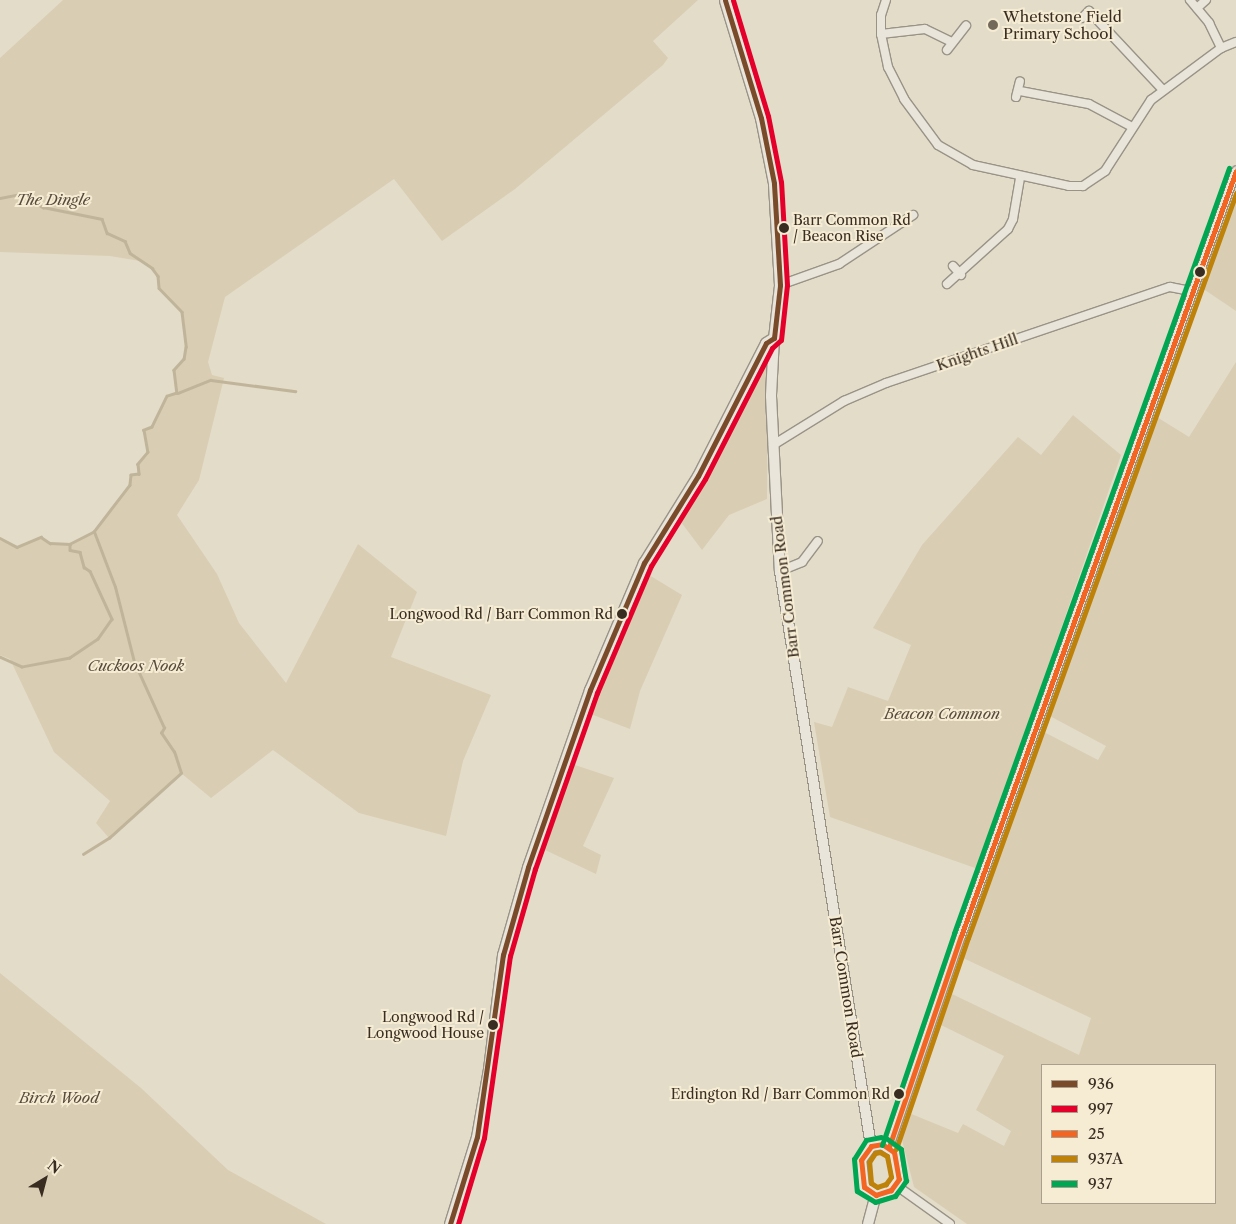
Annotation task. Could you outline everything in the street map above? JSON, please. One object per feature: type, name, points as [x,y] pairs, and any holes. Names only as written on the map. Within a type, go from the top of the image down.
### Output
[{"type":"main road","name":"Barr Common Road","points":[[725,0],[769,151],[774,183],[780,285],[774,338]]},
{"type":"main road","points":[[450,1224],[477,1138],[490,1069],[503,955],[528,867],[584,708],[636,580],[702,469],[761,351],[766,343],[774,338]]},
{"type":"street","points":[[886,0],[881,16],[881,34],[888,67],[904,99],[938,145],[973,165],[1020,178],[1083,186],[1106,171],[1132,127],[1151,100],[1220,48],[1236,42]]},
{"type":"street","points":[[1190,0],[1198,8],[1220,48]]},
{"type":"street","points":[[1198,8],[1206,0]]},
{"type":"street","points":[[1082,18],[1089,11],[1163,90]]},
{"type":"street","points":[[947,50],[966,26]]},
{"type":"street","points":[[881,34],[925,29],[952,42]]},
{"type":"street","points":[[1020,81],[1018,94],[1088,104],[1132,127]]},
{"type":"street","points":[[889,1147],[1191,291],[1236,171]]},
{"type":"street","points":[[947,284],[960,275],[1008,229],[1013,219],[1020,178]]},
{"type":"street","points":[[780,285],[839,264],[913,215]]},
{"type":"street","points":[[953,266],[960,275]]},
{"type":"street","name":"Knights Hill","points":[[773,445],[844,401],[886,383],[1170,287],[1191,291]]},
{"type":"street","name":"Barr Common Road","points":[[774,338],[773,445],[780,571],[871,1146]]},
{"type":"street","points":[[780,571],[802,562],[818,541]]},
{"type":"street","points":[[876,1195],[864,1188],[860,1169],[863,1152],[871,1146],[889,1147]]},
{"type":"street","points":[[889,1147],[898,1160],[900,1170],[897,1186]]},
{"type":"street","points":[[876,1195],[897,1186]]},
{"type":"street","points":[[897,1186],[950,1224]]},
{"type":"street","points":[[868,1224],[876,1195]]},
{"type":"green space","points":[[63,0],[698,0],[653,41],[668,58],[663,65],[515,189],[442,241],[394,179],[225,297],[208,362],[212,375],[224,378],[199,480],[177,515],[217,574],[239,623],[286,683],[358,544],[417,592],[391,657],[491,695],[463,761],[446,836],[359,813],[273,750],[211,798],[181,773],[109,838],[96,823],[110,801],[54,752],[10,659],[0,655],[0,538],[17,547],[41,537],[50,543],[70,544],[94,532],[130,485],[131,475],[139,473],[138,464],[148,452],[144,430],[152,427],[167,396],[177,393],[174,370],[184,359],[186,347],[182,312],[159,288],[158,276],[152,268],[140,261],[110,256],[0,252],[0,58]]},
{"type":"green space","points":[[1236,189],[1236,311],[1199,286]]},
{"type":"green space","points":[[764,358],[768,361],[767,499],[729,515],[702,550],[678,518],[704,479],[703,474]]},
{"type":"green space","points":[[1236,362],[1236,1224],[967,1224],[914,1187],[901,1136],[909,1113],[958,1133],[963,1124],[1004,1146],[1011,1131],[976,1110],[1004,1056],[941,1025],[952,994],[1079,1055],[1091,1018],[963,958],[1042,731],[1098,760],[1106,746],[1048,715],[1152,414],[1189,437]]},
{"type":"green space","name":"Beacon Common","points":[[1073,415],[1121,455],[978,869],[830,817],[814,722],[832,727],[848,687],[888,701],[911,645],[873,628],[922,545],[1018,437],[1041,455]]},
{"type":"green space","points":[[649,575],[682,595],[640,691],[630,729],[588,713],[634,600]]},
{"type":"green space","points":[[569,763],[614,778],[583,846],[601,855],[596,874],[543,849]]},
{"type":"green space","name":"Birch Wood","points":[[0,973],[141,1088],[228,1170],[326,1224],[0,1224]]},
{"type":"waterway","points":[[0,198],[21,194],[43,207],[102,219],[107,233],[125,241],[130,253],[152,268],[158,276],[159,288],[182,312],[186,347],[184,359],[174,370],[177,393],[167,396],[152,427],[144,430],[148,452],[138,464],[139,474],[131,475],[130,485],[94,532],[70,544],[70,550],[80,552],[84,567],[90,571],[112,619],[98,639],[70,658],[22,667],[0,657]]},
{"type":"waterway","points":[[178,393],[211,380],[295,391]]},
{"type":"waterway","points":[[83,854],[109,838],[181,773],[174,752],[161,733],[164,728],[134,662],[115,587],[94,532]]},
{"type":"waterway","points":[[0,538],[17,547],[41,537],[50,543],[70,544]]},
{"type":"transit line","name":"936","points":[[450,1224],[477,1137],[503,955],[528,867],[590,690],[644,563],[698,476],[766,343],[774,338],[780,285],[774,183],[761,118],[725,0]]},
{"type":"transit line","name":"997","points":[[458,1224],[484,1138],[510,956],[535,869],[597,693],[651,566],[705,479],[772,348],[781,340],[787,285],[781,182],[768,116],[733,0]]},
{"type":"transit line","name":"937","points":[[882,1145],[954,933],[1229,168]]},
{"type":"transit line","name":"25","points":[[889,1147],[961,936],[1236,171]]},
{"type":"transit line","name":"937A","points":[[896,1149],[968,938],[1236,193]]},
{"type":"transit line","name":"937","points":[[881,1137],[866,1140],[854,1159],[857,1191],[875,1202],[895,1196],[906,1181],[901,1149],[886,1138]]},
{"type":"transit line","name":"25","points":[[882,1144],[894,1152],[899,1179],[891,1190],[876,1195],[864,1187],[861,1160],[871,1146],[882,1144]]},
{"type":"transit line","name":"937A","points":[[880,1152],[887,1156],[891,1177],[886,1184],[877,1187],[871,1183],[869,1162],[875,1153],[880,1152]]},
{"type":"place","name":"Whetstone Field Primary School","points":[[993,25]]},
{"type":"place","name":"Barr Common Rd / Beacon Rise","points":[[784,228]]},
{"type":"place","name":"Longwood Rd / Barr Common Rd","points":[[622,614]]},
{"type":"place","name":"Longwood Rd / Longwood House","points":[[493,1025]]},
{"type":"place","name":"Erdington Rd / Barr Common Rd","points":[[899,1094]]},
{"type":"park label","name":"The Dingle","points":[[53,200]]},
{"type":"park label","name":"Cuckoos Nook","points":[[136,666]]}]
